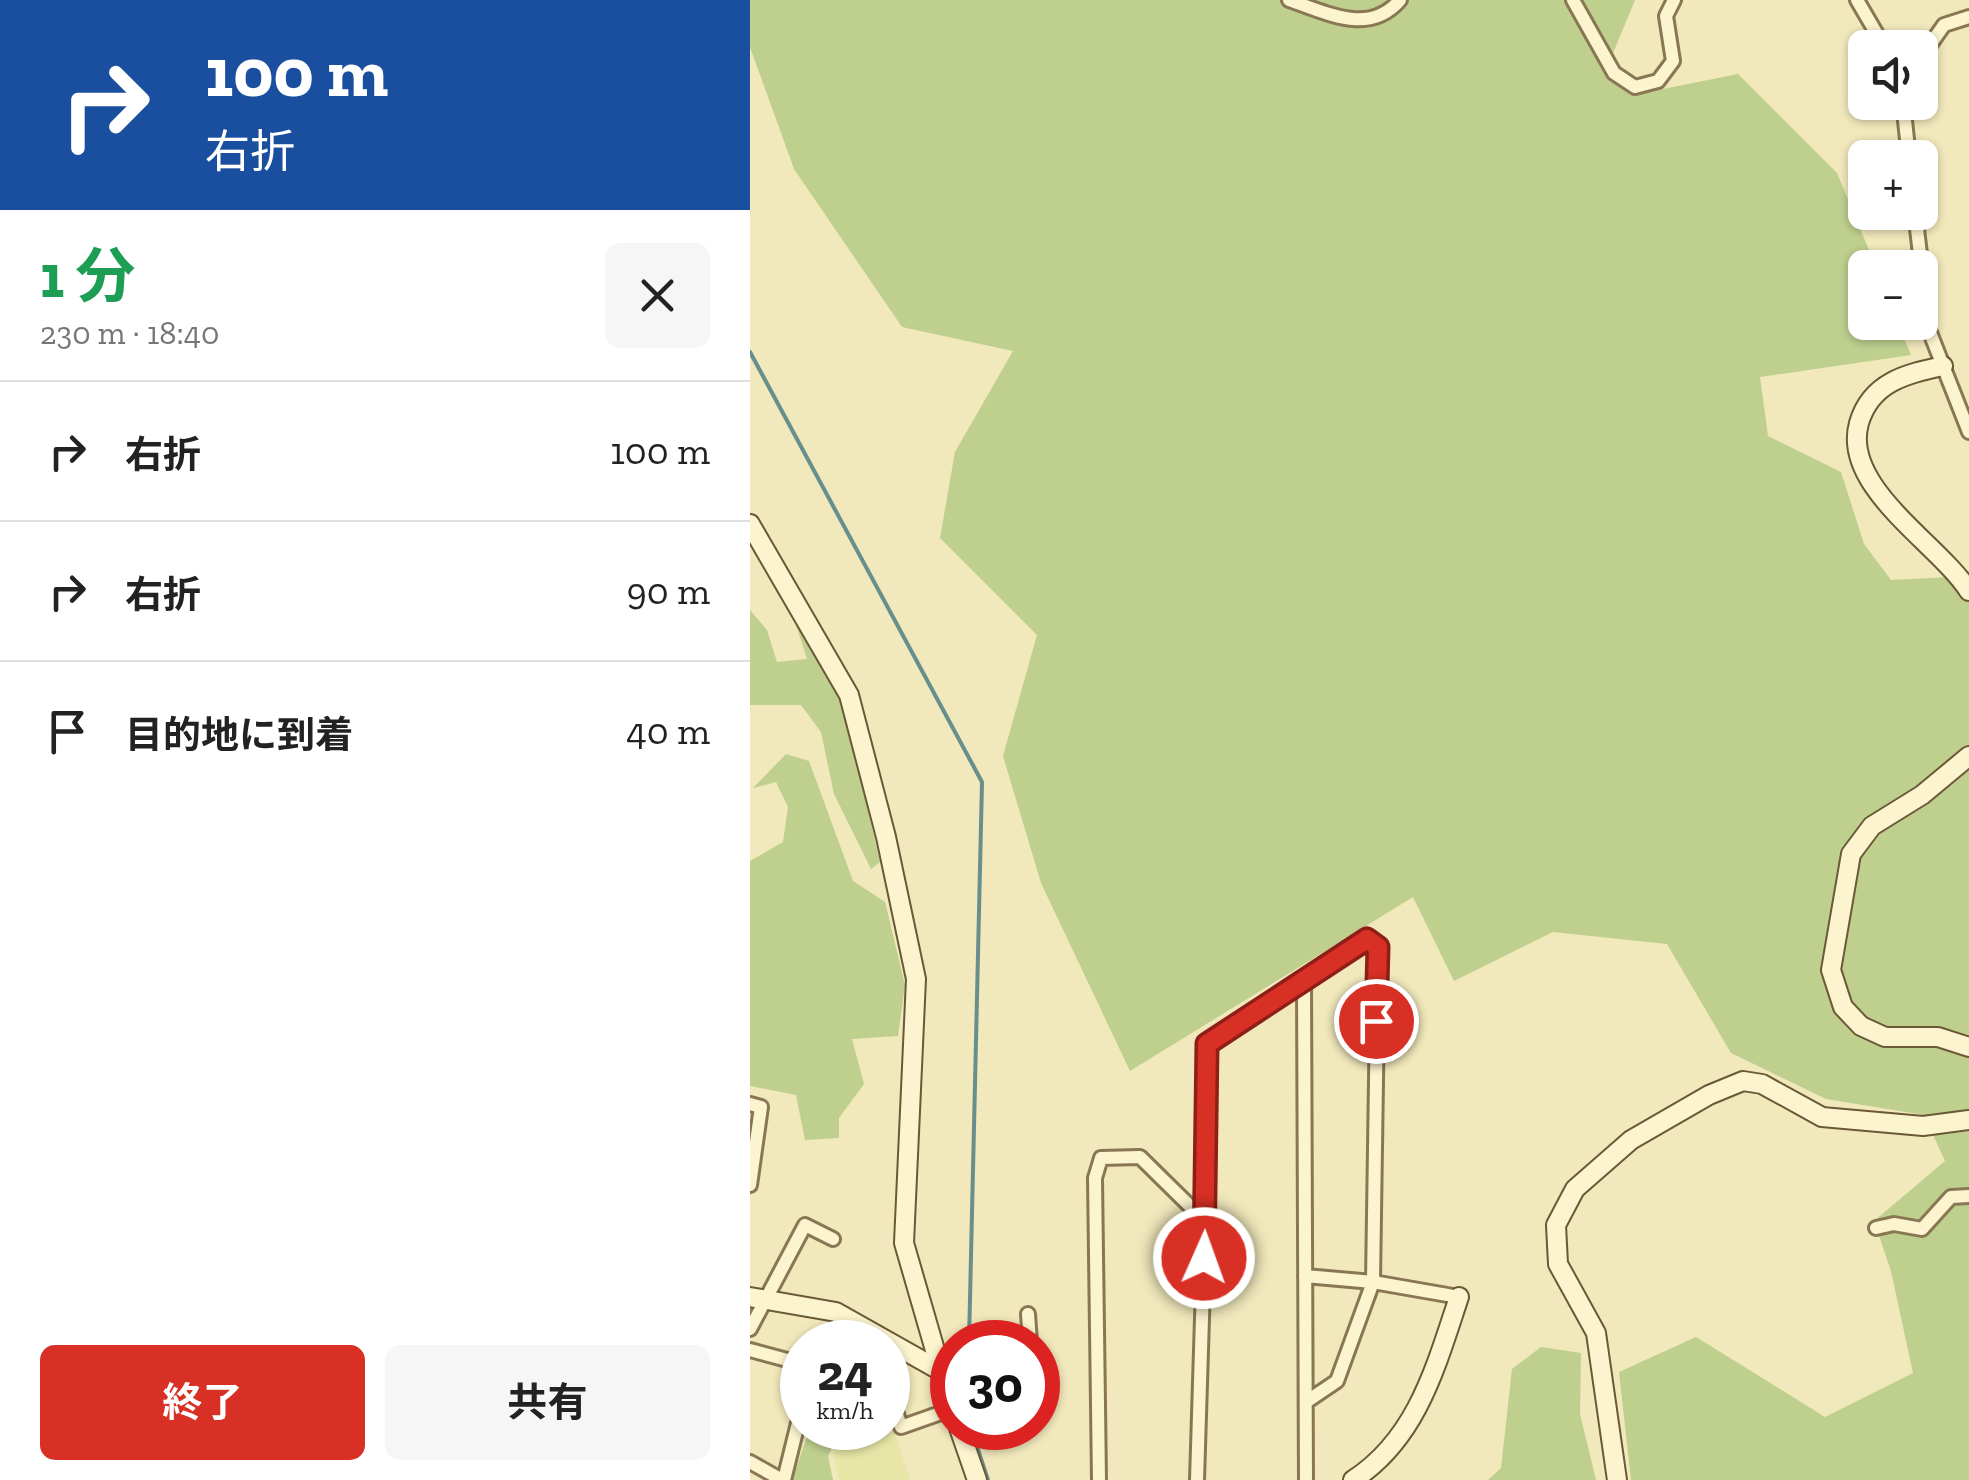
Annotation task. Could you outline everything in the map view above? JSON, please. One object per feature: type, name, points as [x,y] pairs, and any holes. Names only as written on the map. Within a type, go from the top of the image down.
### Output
[{"type":"street","points":[[1290,0],[1363,22],[1388,14],[1400,0]]},
{"type":"street","points":[[1573,0],[1614,73],[1634,87],[1658,81],[1673,61],[1666,16],[1674,0]]},
{"type":"street","points":[[1857,0],[1874,30]]},
{"type":"street","points":[[1938,34],[1944,25],[1969,17]]},
{"type":"street","points":[[1918,230],[1929,330],[1969,432]]},
{"type":"street","points":[[1943,366],[1896,376],[1864,405],[1854,443],[1865,471],[1909,528],[1969,591]]},
{"type":"street","points":[[750,524],[850,695],[886,838],[916,979],[904,1243],[930,1337]]},
{"type":"street","points":[[1969,756],[1922,795],[1872,826],[1850,854],[1830,970],[1843,1007],[1861,1026],[1885,1037],[1938,1036],[1969,1047]]},
{"type":"street","points":[[1197,1480],[1207,1044],[1367,939],[1378,947],[1374,1282],[1338,1380],[1306,1402]]},
{"type":"street","points":[[1304,980],[1306,1480]]},
{"type":"street","points":[[1617,1480],[1596,1333],[1558,1264],[1556,1225],[1575,1189],[1631,1140],[1709,1095],[1742,1081],[1762,1084],[1822,1117],[1923,1126],[1969,1120]]},
{"type":"street","points":[[750,1104],[760,1107],[750,1186]]},
{"type":"street","points":[[1099,1480],[1095,1178],[1101,1158],[1140,1157],[1205,1220]]},
{"type":"street","points":[[1876,1228],[1894,1224],[1922,1229],[1951,1197],[1969,1196]]},
{"type":"street","points":[[750,1329],[758,1298],[805,1225],[833,1239]]},
{"type":"street","points":[[1305,1276],[1374,1282],[1458,1298],[1432,1378],[1408,1426],[1376,1465],[1353,1480]]},
{"type":"street","points":[[758,1298],[836,1312],[930,1365]]},
{"type":"street","points":[[1028,1314],[1028,1320]]},
{"type":"street","points":[[750,1350],[780,1358]]},
{"type":"street","points":[[750,1462],[783,1480],[791,1450]]},
{"type":"street","points":[[967,1450],[977,1480]]},
{"type":"shaded area","points":[[900,1450],[910,1480],[839,1480],[833,1452]]},
{"type":"green space","points":[[750,0],[1635,0],[1606,70],[1633,95],[1738,74],[1837,173],[1848,200],[1848,230],[1861,230],[1869,250],[1848,250],[1848,340],[1905,340],[1911,355],[1760,377],[1768,436],[1841,472],[1864,544],[1891,580],[1969,576],[1969,1480],[1631,1480],[1619,1372],[1696,1337],[1825,1417],[1913,1373],[1891,1271],[1874,1221],[1945,1161],[1924,1115],[1826,1099],[1731,1053],[1667,944],[1553,932],[1454,981],[1413,897],[1130,1071],[1041,883],[1003,756],[1037,635],[940,538],[955,452],[1013,351],[902,327],[794,169],[750,47]]},
{"type":"green space","points":[[750,610],[767,630],[777,662],[807,659],[792,612],[842,699],[880,862],[871,869],[834,794],[821,732],[801,705],[750,705]]},
{"type":"green space","points":[[786,754],[809,761],[853,881],[885,902],[905,985],[898,1036],[852,1039],[864,1084],[839,1118],[839,1138],[805,1140],[796,1095],[750,1086],[750,861],[783,842],[788,807],[776,782],[753,788]]},
{"type":"green space","points":[[1541,1347],[1581,1353],[1580,1414],[1596,1480],[1488,1480],[1501,1468],[1512,1369]]},
{"type":"green space","points":[[802,1450],[831,1450],[828,1456],[833,1480],[792,1480]]},
{"type":"waterway","points":[[750,352],[982,782],[970,1320]]},
{"type":"waterway","points":[[978,1450],[988,1480]]},
{"type":"route","points":[[1204,1258],[1207,1044],[1367,939],[1378,947],[1376,1021]]}]
